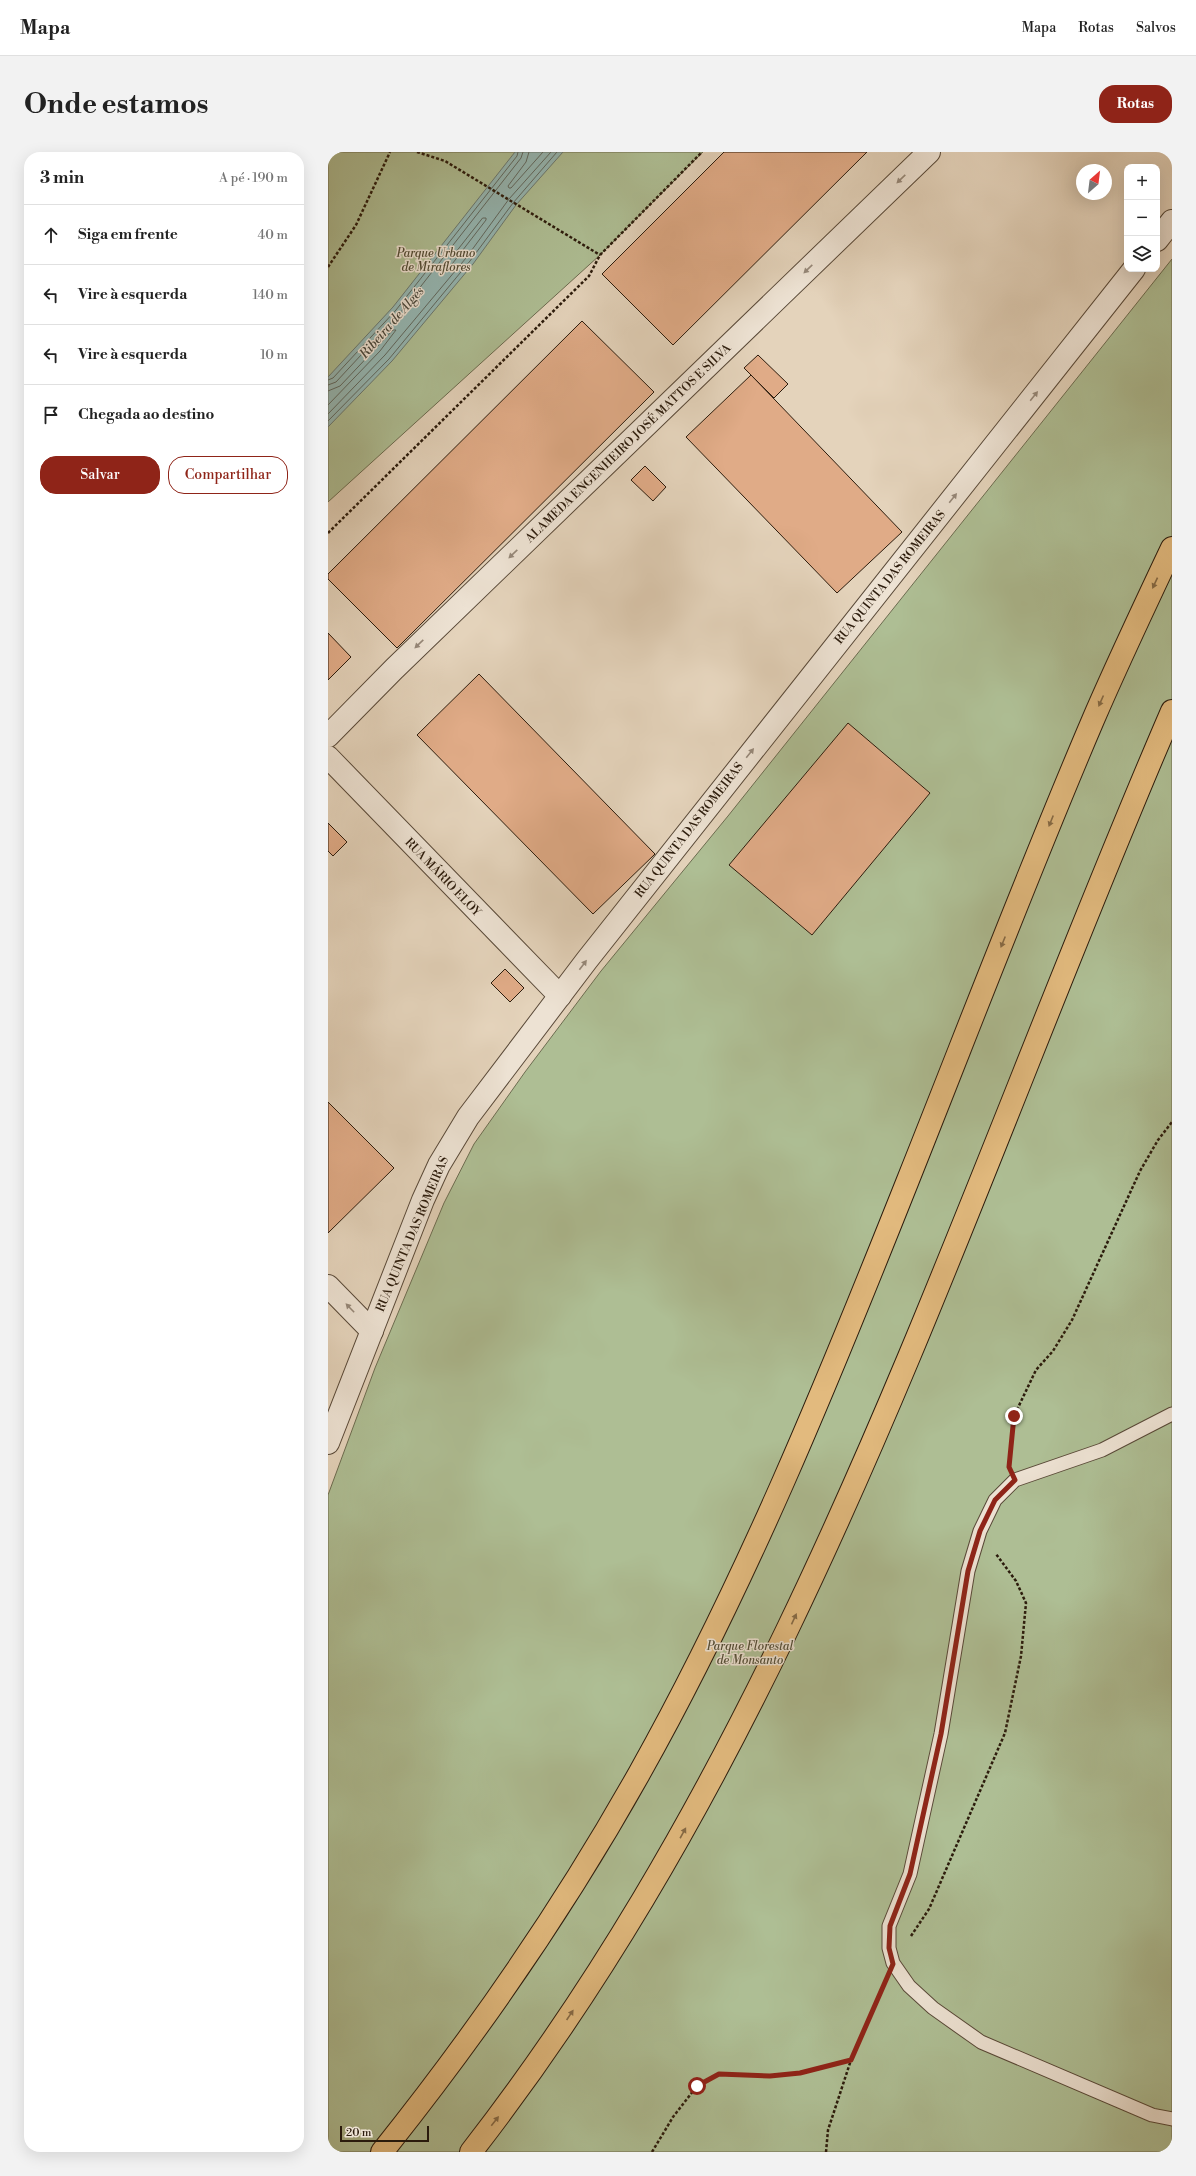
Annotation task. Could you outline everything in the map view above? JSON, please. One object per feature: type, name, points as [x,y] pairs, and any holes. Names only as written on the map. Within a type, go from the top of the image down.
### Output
[{"type":"highway","points":[[382,2152],[471,2037],[563,1900],[640,1772],[702,1651],[783,1480],[827,1379],[1050,822],[1117,665],[1172,548]]},
{"type":"highway","points":[[471,2152],[535,2066],[632,1920],[706,1792],[793,1622],[846,1506],[980,1185],[1117,840],[1172,711]]},
{"type":"street","name":"ALAMEDA ENGENHEIRO JOSÉ MATTOS E SILVA","points":[[328,736],[411,652],[929,152]]},
{"type":"street","points":[[1160,236],[1172,221]]},
{"type":"street","name":"RUA QUINTA DAS ROMEIRAS","points":[[328,1442],[333,1414],[372,1331],[423,1200],[451,1141],[649,879],[1132,272]]},
{"type":"street","name":"RUA MÁRIO ELOY","points":[[328,757],[560,996]]},
{"type":"street","points":[[328,1286],[372,1331]]},
{"type":"lane","points":[[1172,1414],[1102,1450],[1015,1480],[995,1500],[980,1531],[968,1571],[941,1734],[911,1866],[890,1926],[889,1948],[893,1964],[909,1986],[933,2008],[981,2042],[1152,2115],[1172,2119]]},
{"type":"path","points":[[328,267],[356,225],[390,152]]},
{"type":"path","points":[[417,152],[445,161],[600,255]]},
{"type":"path","points":[[328,533],[589,276],[600,255],[702,152]]},
{"type":"path","points":[[1015,1480],[1009,1467],[1014,1416],[1036,1370],[1053,1351],[1072,1320],[1140,1171],[1158,1140],[1172,1122]]},
{"type":"path","points":[[826,2152],[828,2130],[851,2060],[893,1964],[929,1909],[1004,1732],[1021,1656],[1026,1603],[1016,1581],[980,1531]]},
{"type":"path","points":[[652,2152],[673,2117],[697,2086],[719,2074],[770,2076],[800,2073],[851,2060]]},
{"type":"green space","name":"Parque Urbano de Miraflores","points":[[328,152],[703,152],[600,255],[328,502]]},
{"type":"green space","name":"Parque Florestal de Monsanto","points":[[1172,259],[1172,2152],[328,2152],[328,1495],[375,1368],[444,1203],[474,1144],[525,1072],[601,971],[728,816]]},
{"type":"water","name":"Ribeira de Algés","points":[[515,152],[563,152],[516,205],[473,264],[392,361],[328,427],[328,377],[393,307]]},
{"type":"building","points":[[724,152],[867,152],[673,345],[602,274]]},
{"type":"building","points":[[582,321],[654,392],[397,648],[328,579],[328,574]]},
{"type":"building","points":[[758,355],[788,384],[774,398],[744,368]]},
{"type":"building","points":[[751,375],[902,532],[837,593],[686,437]]},
{"type":"building","points":[[645,466],[666,487],[653,501],[631,480]]},
{"type":"building","points":[[328,633],[351,657],[328,680]]},
{"type":"building","points":[[479,674],[655,854],[593,914],[417,735]]},
{"type":"building","points":[[848,723],[930,793],[812,935],[729,865]]},
{"type":"building","points":[[328,823],[347,842],[333,856],[328,851]]},
{"type":"building","points":[[505,969],[524,988],[510,1002],[491,983]]},
{"type":"building","points":[[328,1102],[394,1168],[328,1233]]},
{"type":"route","points":[[697,2086],[719,2074],[770,2076],[800,2073],[851,2060],[893,1964],[889,1948],[890,1926],[910,1874],[941,1734],[968,1571],[980,1531],[995,1500],[1015,1480],[1009,1467],[1014,1416]]}]
